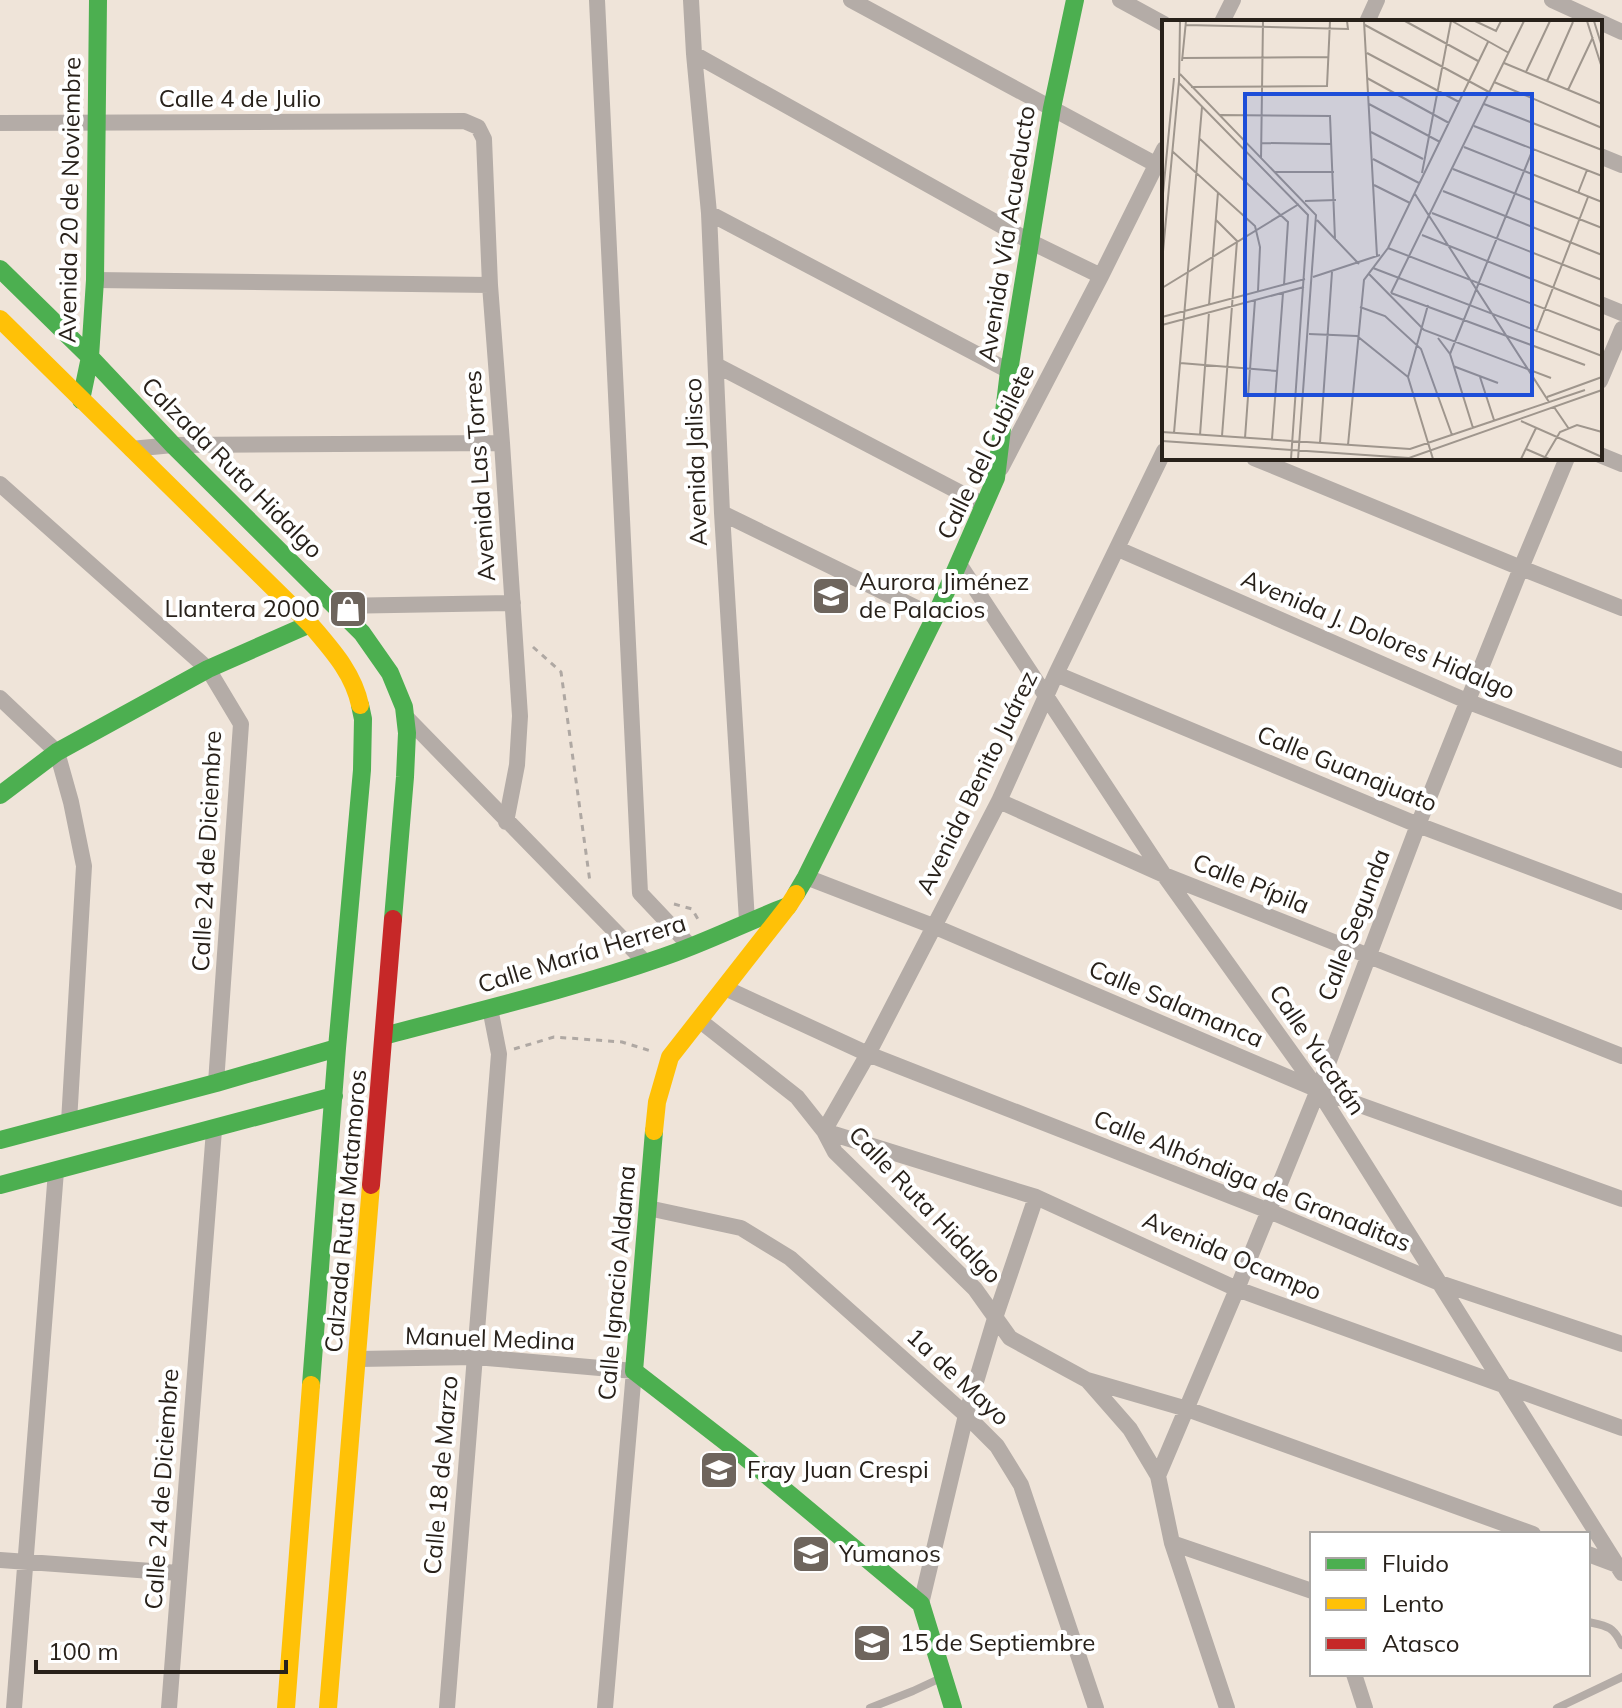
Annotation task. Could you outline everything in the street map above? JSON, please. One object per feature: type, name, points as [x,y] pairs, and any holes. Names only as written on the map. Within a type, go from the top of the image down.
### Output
[{"type":"main road","name":"Avenida 20 de Noviembre","points":[[87,406],[95,280],[98,0]]},
{"type":"main road","name":"Avenida Vía Acueducto","points":[[996,478],[1009,371],[1052,108],[1075,0]]},
{"type":"main road","name":"Calzada Ruta Hidalgo","points":[[0,269],[362,633],[398,686],[406,717]]},
{"type":"main road","points":[[0,319],[310,624],[208,669],[57,752],[0,795]]},
{"type":"main road","points":[[87,406],[122,392]]},
{"type":"main road","name":"Calle del Cubilete","points":[[789,905],[806,877],[935,617],[996,478]]},
{"type":"main road","name":"Calzada Ruta Matamoros","points":[[286,1708],[337,1048],[362,770],[363,719],[357,690],[343,664],[310,624]]},
{"type":"main road","name":"Calzada Ruta Matamoros","points":[[328,1708],[405,777],[406,717]]},
{"type":"main road","name":"Calle María Herrera","points":[[384,1036],[646,963],[712,939],[789,905]]},
{"type":"main road","name":"Calle Ignacio Aldama","points":[[634,1371],[657,1102],[670,1057],[789,905]]},
{"type":"main road","points":[[0,1140],[337,1048]]},
{"type":"main road","points":[[0,1185],[334,1096]]},
{"type":"main road","points":[[634,1371],[745,1457],[921,1604],[953,1708]]},
{"type":"street","points":[[597,0],[640,893],[691,947]]},
{"type":"street","name":"Avenida Jalisco","points":[[691,0],[709,213],[722,513],[747,921]]},
{"type":"street","points":[[851,0],[1052,108],[1160,157]]},
{"type":"street","points":[[1120,0],[1162,23]]},
{"type":"street","points":[[1223,20],[1233,0]]},
{"type":"street","points":[[1368,20],[1377,0]]},
{"type":"street","points":[[1552,0],[1596,20]]},
{"type":"street","points":[[1602,23],[1622,32]]},
{"type":"street","points":[[694,54],[1031,242],[1101,276]]},
{"type":"street","name":"Calle 4 de Julio","points":[[0,123],[464,121],[478,127]]},
{"type":"street","name":"Avenida Las Torres","points":[[478,127],[484,139],[490,285],[520,716],[517,765],[506,822]]},
{"type":"street","name":"Calle del Cubilete","points":[[996,478],[1160,157]]},
{"type":"street","points":[[1602,157],[1622,165]]},
{"type":"street","points":[[709,213],[1009,371]]},
{"type":"street","points":[[95,280],[490,285]]},
{"type":"street","points":[[1602,305],[1622,313]]},
{"type":"street","points":[[1602,376],[1622,329]]},
{"type":"street","points":[[716,365],[984,505]]},
{"type":"street","points":[[131,449],[173,445],[502,443]]},
{"type":"street","name":"Avenida Benito Juárez","points":[[824,1131],[868,1054],[999,801],[1056,674],[1162,455]]},
{"type":"street","points":[[1602,456],[1622,464]]},
{"type":"street","points":[[1259,460],[1622,608]]},
{"type":"street","name":"Calle Segunda","points":[[1158,1476],[1318,1090],[1418,825],[1566,460]]},
{"type":"street","name":"Calle 24 de Diciembre","points":[[0,484],[208,669],[241,724],[216,1083]]},
{"type":"street","points":[[722,513],[935,617]]},
{"type":"street","name":"Avenida J. Dolores Hidalgo","points":[[1118,549],[1469,702],[1622,760]]},
{"type":"street","name":"Calle Yucatán","points":[[959,564],[1164,875],[1318,1090],[1621,1568]]},
{"type":"street","points":[[336,606],[513,603]]},
{"type":"street","name":"Calle Guanajuato","points":[[1056,674],[1418,825],[1622,902]]},
{"type":"street","points":[[0,698],[57,752],[84,866],[69,1122]]},
{"type":"street","points":[[406,717],[646,963]]},
{"type":"street","name":"Calle Pípila","points":[[999,801],[1164,875],[1622,1056]]},
{"type":"street","name":"Calle Salamanca","points":[[806,877],[933,926],[1318,1090],[1622,1199]]},
{"type":"street","name":"Calle Alhóndiga de Granaditas","points":[[725,988],[868,1054],[1269,1211],[1437,1282],[1622,1344]]},
{"type":"street","name":"Calle 18 de Marzo","points":[[447,1708],[499,1054],[490,1008]]},
{"type":"street","name":"Calle Ruta Hidalgo","points":[[699,1020],[797,1097],[824,1131],[835,1152],[975,1289],[1010,1338],[1087,1380]]},
{"type":"street","name":"Calle 24 de Diciembre","points":[[169,1708],[214,1130]]},
{"type":"street","name":"Avenida Ocampo","points":[[824,1131],[1036,1197],[1237,1289],[1622,1428]]},
{"type":"street","points":[[14,1708],[56,1171]]},
{"type":"street","points":[[921,1604],[966,1415],[1036,1197]]},
{"type":"street","name":"1a de Mayo","points":[[648,1208],[741,1228],[790,1258],[997,1446],[1021,1485],[1096,1708]]},
{"type":"street","name":"Manuel Medina","points":[[358,1359],[475,1357],[634,1371]]},
{"type":"street","name":"Calle Ignacio Aldama","points":[[605,1708],[634,1371]]},
{"type":"street","points":[[1087,1380],[1187,1409],[1527,1532]]},
{"type":"street","points":[[1087,1380],[1130,1429],[1158,1476],[1172,1543],[1227,1708]]},
{"type":"street","points":[[1172,1543],[1310,1590]]},
{"type":"street","points":[[1590,1555],[1621,1568]]},
{"type":"street","points":[[0,1560],[179,1573]]},
{"type":"street","points":[[1355,1676],[1365,1708]]},
{"type":"lane","points":[[1590,1622],[1609,1627],[1622,1645]]},
{"type":"lane","points":[[870,1708],[943,1677]]},
{"type":"lane","points":[[1557,1708],[1622,1677]]},
{"type":"path","points":[[515,630],[561,672],[594,909]]},
{"type":"path","points":[[499,1054],[554,1037],[622,1042],[670,1057]]},
{"type":"traffic: fast","points":[[81,400],[90,357],[95,280],[98,0]]},
{"type":"traffic: fast","points":[[796,894],[935,617],[996,478],[1009,371],[1052,108],[1075,0]]},
{"type":"traffic: fast","points":[[0,269],[362,633],[390,673],[404,707],[407,733],[393,919]]},
{"type":"traffic: fast","points":[[0,795],[57,752],[208,669],[310,624]]},
{"type":"traffic: fast","points":[[311,1385],[362,770],[363,719],[360,705]]},
{"type":"traffic: fast","points":[[384,1036],[628,969],[788,906]]},
{"type":"traffic: fast","points":[[0,1140],[337,1048]]},
{"type":"traffic: fast","points":[[0,1185],[334,1096]]},
{"type":"traffic: fast","points":[[654,1131],[634,1371],[745,1457],[921,1604],[953,1708]]},
{"type":"traffic: slow","points":[[0,319],[310,624],[347,671],[360,705]]},
{"type":"traffic: slow","points":[[654,1131],[657,1102],[670,1057],[796,894]]},
{"type":"traffic: slow","points":[[328,1708],[371,1185]]},
{"type":"traffic: slow","points":[[286,1708],[311,1385]]},
{"type":"traffic: jam","points":[[371,1185],[393,919]]},
{"type":"place","name":"Aurora Jiménez de Palacios","points":[[831,596]]},
{"type":"place","name":"Llantera 2000","points":[[348,609]]},
{"type":"place","name":"Fray Juan Crespi","points":[[719,1470]]},
{"type":"place","name":"Yumanos","points":[[811,1554]]},
{"type":"place","name":"15 de Septiembre","points":[[872,1643]]}]
